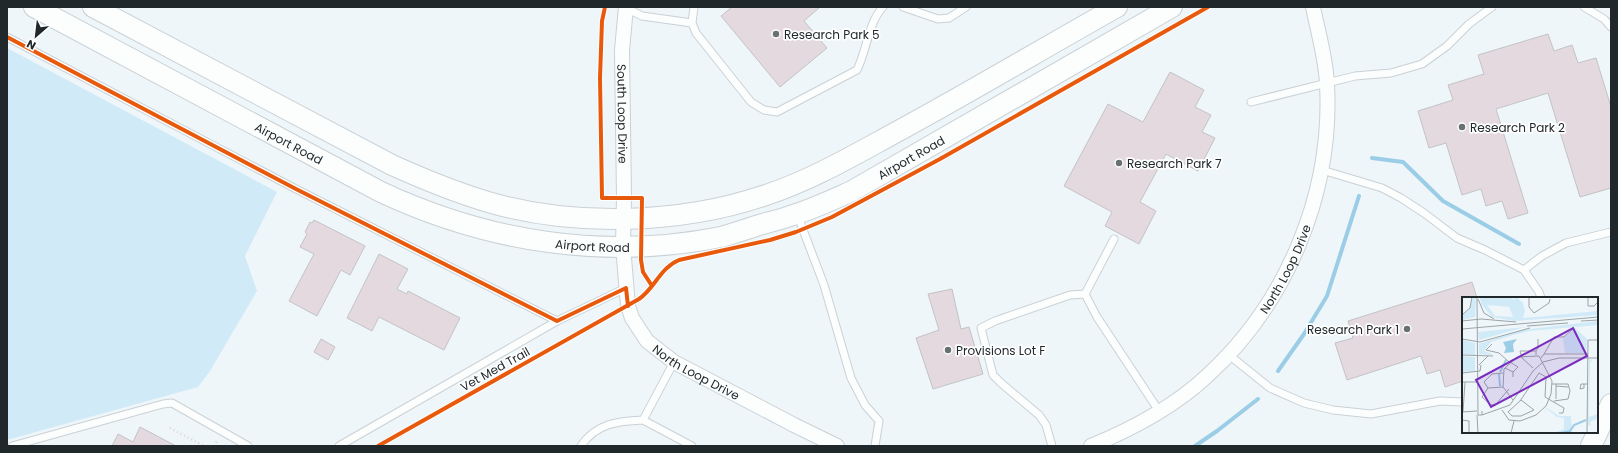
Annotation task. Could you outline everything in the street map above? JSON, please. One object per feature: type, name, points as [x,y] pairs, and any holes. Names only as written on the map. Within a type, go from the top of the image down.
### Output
[{"type":"main road","name":"Airport Road","points":[[34,7],[374,188],[411,206],[444,218],[517,238],[578,246],[655,246],[722,236],[797,214],[852,191],[1172,7]]},
{"type":"main road","points":[[93,7],[392,165],[424,179],[488,202],[524,210],[553,215],[624,220],[682,214],[724,207],[763,196],[812,178],[908,126],[1117,7]]},
{"type":"main road","points":[[1598,431],[1611,404]]},
{"type":"main road","points":[[1591,446],[1597,433]]},
{"type":"street","name":"North Loop Drive","points":[[1091,446],[1136,425],[1179,399],[1206,377],[1229,355],[1269,302],[1287,271],[1314,204],[1322,170],[1326,128],[1327,84],[1313,7]]},
{"type":"street","name":"South Loop Drive","points":[[623,246],[622,50],[626,8]]},
{"type":"street","name":"North Loop Drive","points":[[623,246],[628,306],[639,331],[647,341],[674,362],[837,446]]},
{"type":"lane","points":[[694,7],[692,23],[696,33],[751,102],[764,110],[777,112],[857,70],[875,15],[883,7]]},
{"type":"lane","points":[[903,7],[938,19],[949,18],[966,7]]},
{"type":"lane","points":[[1251,102],[1355,76],[1391,73],[1422,64],[1447,46],[1469,24],[1492,7]]},
{"type":"lane","points":[[1584,7],[1604,19],[1611,27]]},
{"type":"lane","points":[[626,8],[642,16],[692,23]]},
{"type":"lane","points":[[7,37],[296,189],[557,321]]},
{"type":"lane","points":[[1322,170],[1382,188],[1424,213],[1457,238],[1485,250],[1524,270],[1539,292],[1541,297]]},
{"type":"lane","points":[[797,214],[824,285],[851,378],[865,406],[879,421],[875,446]]},
{"type":"lane","points":[[1524,270],[1542,256],[1566,243],[1611,232]]},
{"type":"lane","points":[[1085,294],[1114,239]]},
{"type":"lane","points":[[339,446],[557,321],[626,288]]},
{"type":"lane","points":[[1085,294],[1097,316],[1159,411]]},
{"type":"lane","points":[[1052,446],[1046,425],[1039,415],[1001,384],[993,375],[981,328],[995,321],[1070,295],[1085,294]]},
{"type":"lane","points":[[1229,355],[1270,388],[1304,403],[1333,410],[1371,414],[1440,401],[1462,402]]},
{"type":"lane","points":[[644,420],[674,362]]},
{"type":"lane","points":[[12,446],[162,404],[172,403],[248,446]]},
{"type":"lane","points":[[581,446],[587,436],[618,421],[644,420],[692,446]]},
{"type":"path","points":[[170,428],[204,446]]},
{"type":"shaded area","points":[[7,48],[277,192],[245,256],[257,291],[210,371],[198,387],[7,440]]},
{"type":"building","name":"Research Park 5","points":[[732,7],[820,7],[804,21],[827,48],[780,87],[721,16]]},
{"type":"building","name":"Research Park 2","points":[[1548,34],[1554,51],[1572,45],[1578,63],[1596,58],[1611,107],[1611,188],[1580,197],[1548,93],[1496,109],[1528,213],[1508,219],[1502,201],[1486,206],[1481,189],[1462,195],[1446,143],[1429,148],[1418,111],[1453,100],[1448,85],[1484,74],[1478,55]]},
{"type":"building","name":"Research Park 7","points":[[1170,72],[1204,90],[1195,107],[1211,115],[1202,132],[1215,138],[1198,171],[1166,154],[1140,202],[1156,211],[1139,244],[1105,226],[1112,212],[1064,186],[1108,104],[1143,122]]},
{"type":"building","points":[[314,220],[365,246],[350,275],[341,270],[317,316],[289,301],[314,254],[300,247],[307,234],[305,232],[310,222],[312,223]]},
{"type":"building","points":[[379,254],[408,269],[397,289],[407,294],[408,291],[460,318],[444,350],[379,317],[372,331],[347,318]]},
{"type":"building","name":"Research Park 1","points":[[1472,282],[1477,297],[1462,297],[1462,381],[1445,387],[1440,370],[1427,374],[1421,356],[1347,380],[1335,343],[1353,338],[1348,321]]},
{"type":"building","name":"Provisions Lot F","points":[[952,289],[961,329],[969,327],[983,374],[933,389],[916,338],[939,330],[928,294]]},
{"type":"building","points":[[321,339],[335,347],[328,360],[314,352]]},
{"type":"building","points":[[140,427],[176,446],[112,446],[118,434],[133,442]]},
{"type":"waterway","points":[[1372,158],[1403,162],[1443,201],[1519,244]]},
{"type":"waterway","points":[[1278,371],[1304,334],[1327,296],[1359,196]]},
{"type":"waterway","points":[[1195,446],[1258,399]]},
{"type":"cycle path","points":[[605,7],[602,21],[600,78],[602,198],[642,198],[641,260],[643,272],[652,286]]},
{"type":"cycle path","name":"Vet Med Trail","points":[[378,446],[639,299],[667,268],[679,260],[770,240],[796,232],[832,217],[940,159],[1208,7]]},
{"type":"cycle path","points":[[7,37],[296,189],[557,321],[626,288],[628,306]]},
{"type":"place","name":"Research Park 5","points":[[776,34]]},
{"type":"place","name":"Research Park 2","points":[[1462,127]]},
{"type":"place","name":"Research Park 7","points":[[1119,163]]},
{"type":"place","name":"Research Park 1","points":[[1407,329]]},
{"type":"place","name":"Provisions Lot F","points":[[948,350]]}]
